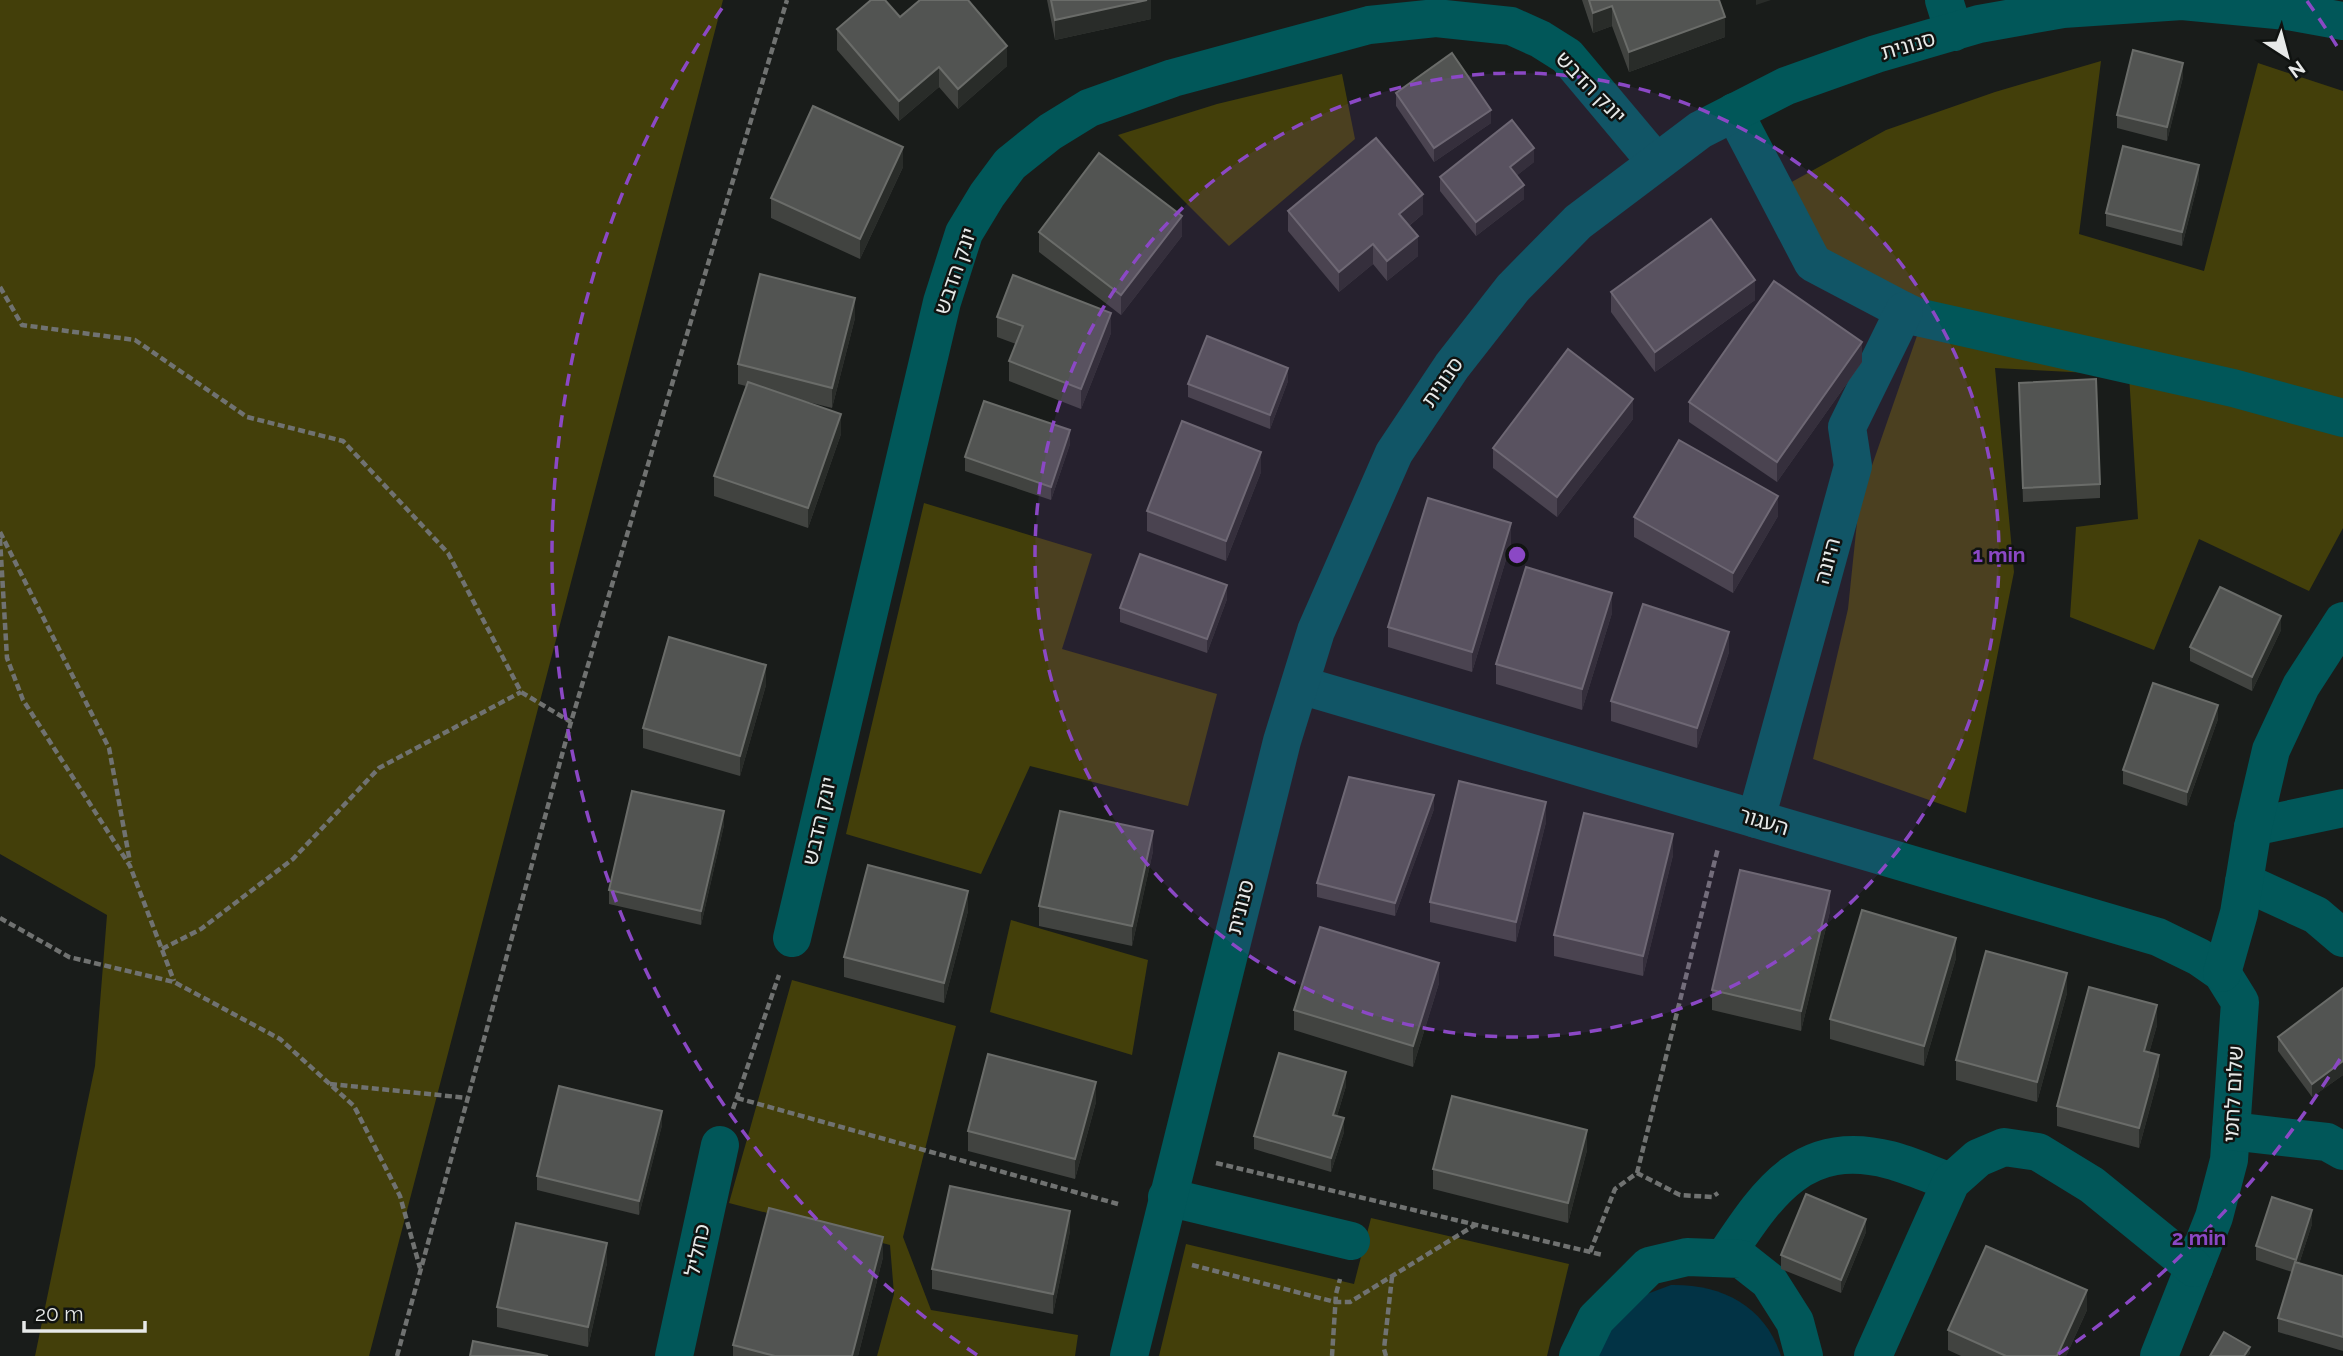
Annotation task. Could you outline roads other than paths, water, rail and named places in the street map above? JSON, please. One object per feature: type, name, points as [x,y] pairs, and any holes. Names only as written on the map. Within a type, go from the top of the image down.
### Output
[{"type":"street","name":"סנונית","points":[[1129,1356],[1282,741],[1315,631],[1394,453],[1452,366],[1513,288],[1578,222],[1700,130],[1786,86],[1949,16],[2182,1],[2336,14]]},
{"type":"street","name":"יונק הדבש","points":[[792,938],[942,302],[964,233],[1010,164],[1050,132],[1089,108],[1173,78],[1369,25],[1522,13],[1567,57],[1656,162]]},
{"type":"street","points":[[1734,112],[1813,263],[1904,311],[1917,317],[2234,388],[2343,418]]},
{"type":"street","name":"היונה","points":[[1741,814],[1853,466],[1847,428],[1904,311]]},
{"type":"street","points":[[2222,974],[2271,750],[2301,686],[2343,621]]},
{"type":"street","name":"העגור","points":[[1300,685],[2158,937],[2199,957],[2222,974]]},
{"type":"street","points":[[2253,827],[2343,808]]},
{"type":"street","points":[[2244,882],[2316,915],[2343,938]]},
{"type":"street","name":"שלום לחמי","points":[[2159,1356],[2214,1217],[2229,1160],[2239,1002],[2222,974]]},
{"type":"street","points":[[2231,1131],[2341,1146]]},
{"type":"street","name":"כחליל","points":[[674,1356],[720,1144]]},
{"type":"street","points":[[1873,1356],[1951,1182],[1978,1158],[2004,1147],[2038,1152],[2092,1185],[2193,1268]]},
{"type":"street","points":[[1724,1258],[1772,1191],[1805,1164],[1843,1155],[1889,1159],[1951,1182]]},
{"type":"street","points":[[1167,1197],[1351,1241]]},
{"type":"street","points":[[1578,1356],[1596,1319],[1649,1266],[1687,1257],[1741,1259],[1769,1281],[1795,1322],[1804,1356]]},
{"type":"water","points":[[1671,1285],[1707,1289],[1739,1301],[1753,1311],[1764,1324],[1781,1356],[1593,1356],[1595,1348],[1639,1297]]}]
